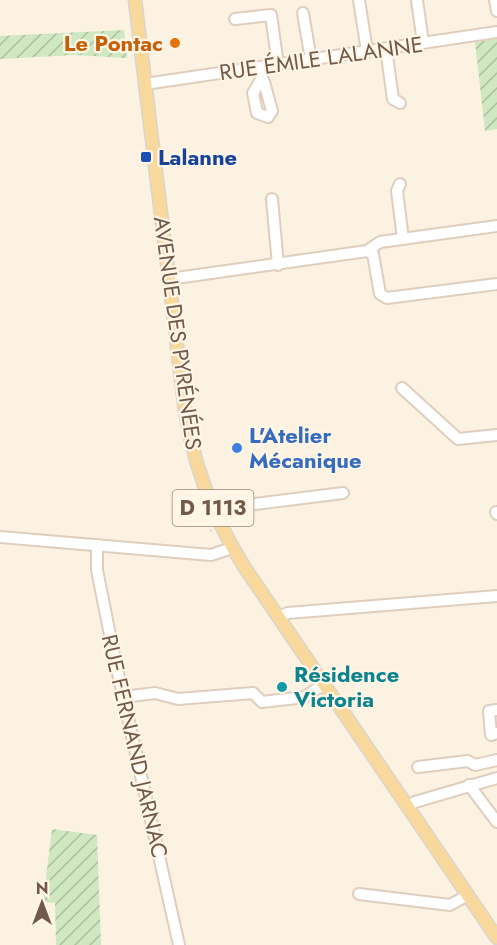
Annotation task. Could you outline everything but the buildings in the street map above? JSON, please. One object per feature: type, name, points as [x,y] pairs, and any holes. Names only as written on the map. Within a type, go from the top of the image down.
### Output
[{"type":"main road","name":"AVENUE DES PYRÉNÉES","points":[[135,0],[188,429],[198,470],[216,516],[232,548],[497,938]]},
{"type":"street","points":[[359,0],[367,51]]},
{"type":"street","points":[[417,0],[423,43]]},
{"type":"street","points":[[495,0],[497,11]]},
{"type":"street","points":[[303,13],[311,60]]},
{"type":"street","points":[[235,19],[272,15],[278,65]]},
{"type":"street","name":"RUE ÉMILE LALANNE","points":[[145,84],[261,73],[278,65],[497,32]]},
{"type":"street","points":[[386,49],[393,99],[400,103]]},
{"type":"street","points":[[400,184],[397,191],[403,239]]},
{"type":"street","points":[[272,199],[278,265]]},
{"type":"street","points":[[169,279],[367,251],[380,242],[497,226]]},
{"type":"street","points":[[367,251],[373,254],[380,294],[387,298],[497,284]]},
{"type":"street","points":[[402,388],[458,439],[497,435]]},
{"type":"street","points":[[216,516],[239,506],[343,493]]},
{"type":"street","points":[[0,537],[210,555],[232,548]]},
{"type":"street","name":"RUE FERNAND JARNAC","points":[[97,545],[97,570],[123,697],[179,945]]},
{"type":"street","points":[[278,617],[288,613],[497,596]]},
{"type":"street","points":[[123,697],[154,693],[178,699],[253,693],[262,702],[305,697],[324,684]]},
{"type":"street","points":[[497,710],[489,711],[491,735],[497,734]]},
{"type":"street","points":[[418,767],[468,761],[475,765],[497,760]]},
{"type":"street","points":[[407,807],[415,802],[497,778]]},
{"type":"street","points":[[469,785],[497,822]]},
{"type":"street","points":[[359,894],[450,905],[468,895]]},
{"type":"green space","points":[[124,30],[127,58],[74,55],[0,59],[0,36]]},
{"type":"green space","points":[[497,39],[497,129],[485,131],[475,42]]},
{"type":"green space","points":[[52,829],[97,835],[101,945],[56,945],[55,903],[43,902]]},
{"type":"place","name":"Le Pontac","points":[[175,43]]},
{"type":"place","name":"Lalanne","points":[[146,157]]},
{"type":"place","name":"L'Atelier Mécanique","points":[[237,448]]},
{"type":"place","name":"Résidence Victoria","points":[[282,687]]}]
